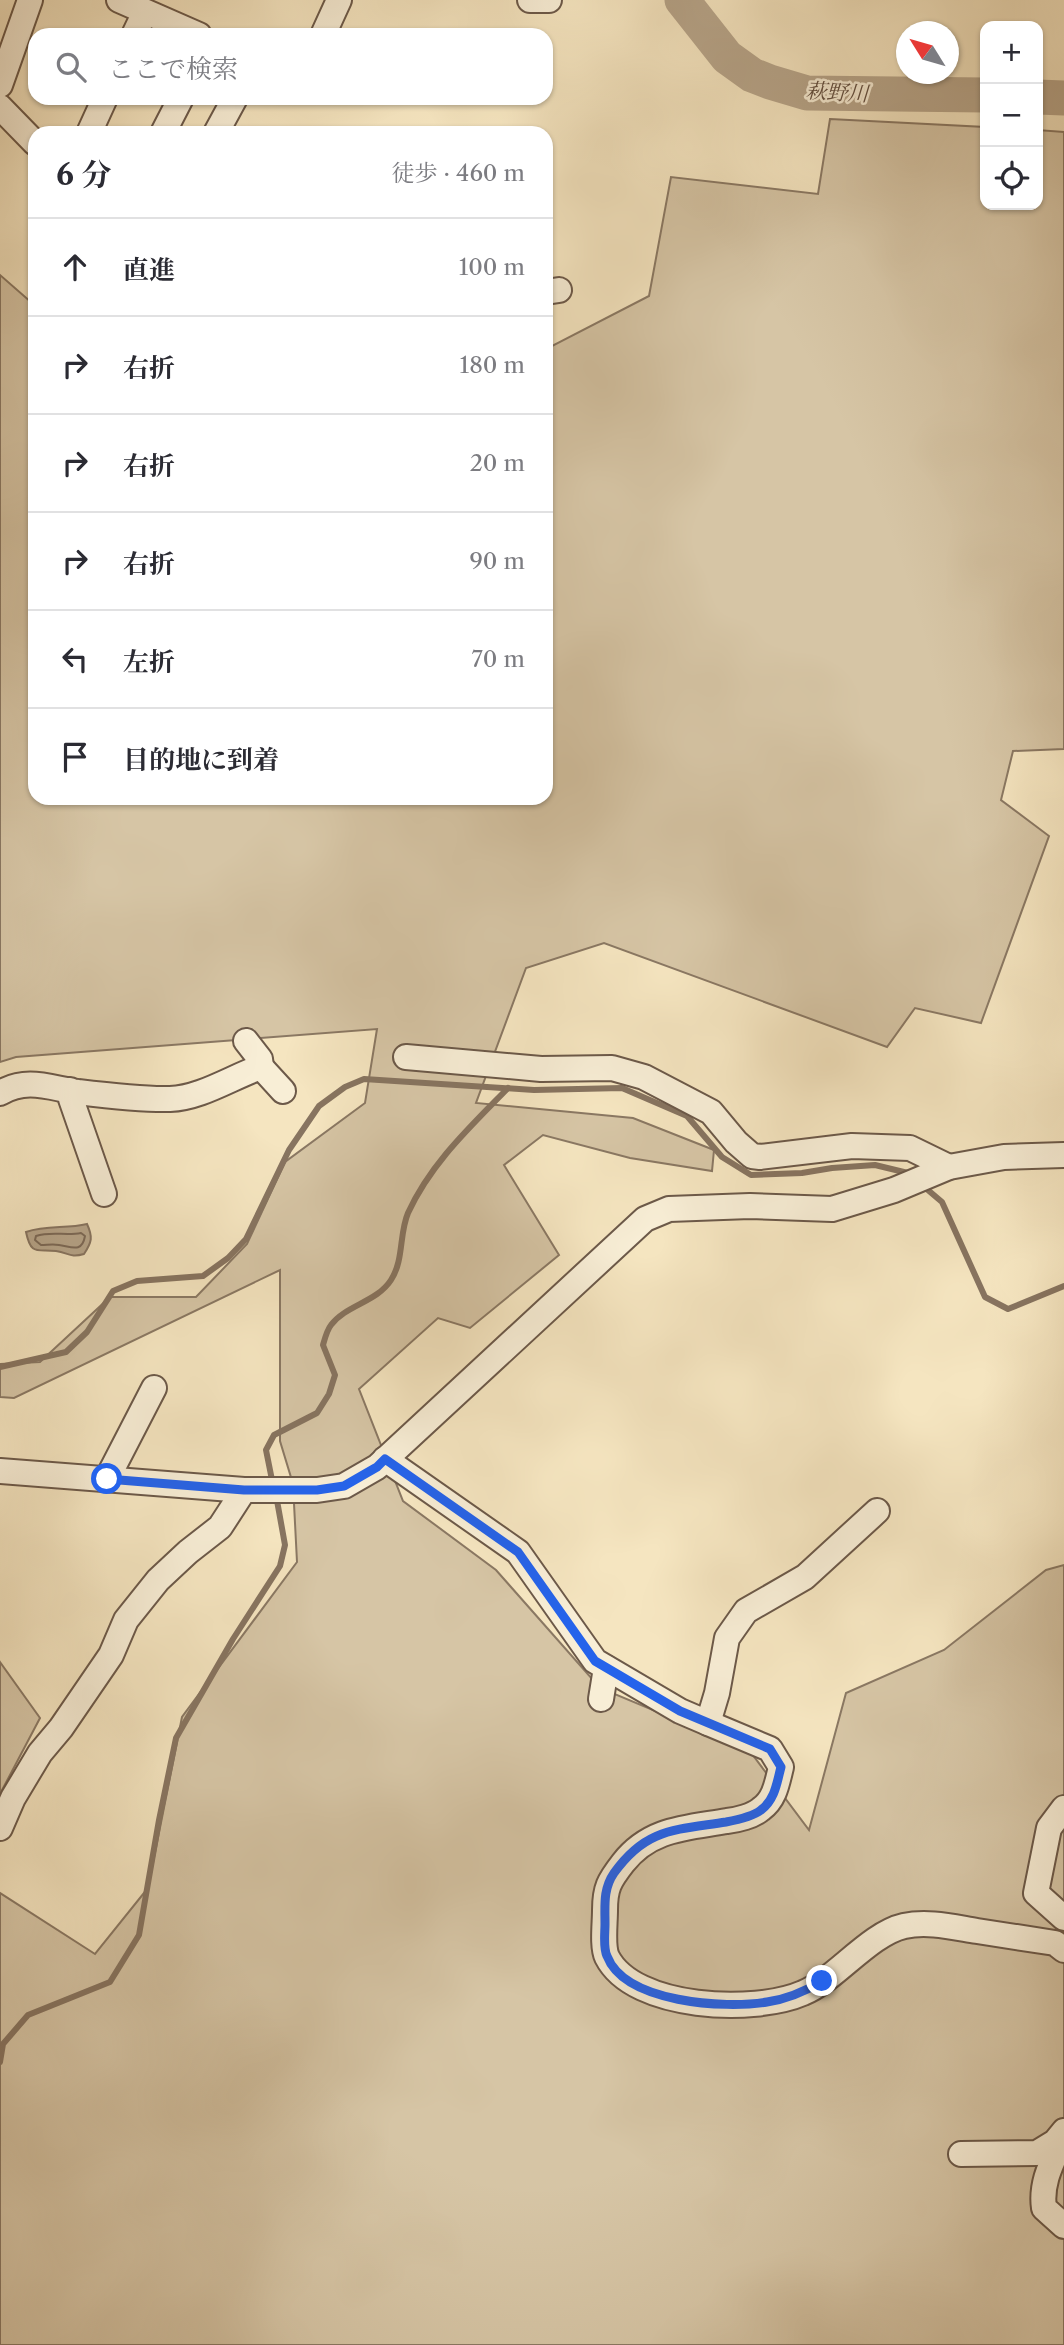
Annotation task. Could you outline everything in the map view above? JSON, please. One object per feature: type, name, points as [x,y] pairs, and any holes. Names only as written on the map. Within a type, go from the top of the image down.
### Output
[{"type":"street","points":[[0,85],[30,0]]},
{"type":"street","points":[[119,0],[183,28]]},
{"type":"street","points":[[326,28],[339,0]]},
{"type":"street","points":[[530,0],[550,0]]},
{"type":"street","points":[[137,28],[145,12]]},
{"type":"street","points":[[92,126],[102,105]]},
{"type":"street","points":[[167,126],[177,105]]},
{"type":"street","points":[[220,126],[231,105]]},
{"type":"street","points":[[0,107],[28,136]]},
{"type":"street","points":[[0,1093],[21,1084],[37,1083],[70,1090],[170,1099],[183,1106],[199,1092],[266,1077],[260,1059],[246,1041]]},
{"type":"street","points":[[406,1057],[541,1069],[612,1068],[653,1082],[711,1112],[751,1156],[852,1146],[910,1148],[939,1171]]},
{"type":"street","points":[[70,1090],[71,1100],[104,1194]]},
{"type":"street","points":[[0,1471],[249,1490],[317,1490],[344,1486],[377,1467],[645,1219],[669,1209],[750,1206],[832,1209],[906,1185],[939,1171],[1004,1157],[1064,1155]]},
{"type":"street","points":[[107,1479],[154,1388]]},
{"type":"street","points":[[385,1459],[518,1552],[595,1661],[680,1711],[770,1749],[781,1767],[773,1796],[761,1810],[737,1820],[663,1832],[634,1849],[613,1875],[605,1891],[606,1955],[618,1973],[634,1985],[713,2005],[766,2002],[803,1993],[899,1927],[923,1923],[1055,1943],[1064,1950]]},
{"type":"street","points":[[0,1828],[13,1798],[33,1764],[111,1656],[126,1620],[158,1580],[220,1527],[249,1490]]},
{"type":"street","points":[[708,1723],[717,1693],[727,1638],[746,1611],[805,1577],[877,1511]]},
{"type":"street","points":[[601,1699],[606,1668]]},
{"type":"street","points":[[1064,1808],[1049,1828],[1036,1893],[1064,1918]]},
{"type":"street","points":[[961,2154],[1037,2153],[1064,2133]]},
{"type":"street","points":[[1064,2133],[1050,2165],[1042,2198],[1044,2208],[1064,2226]]},
{"type":"shaded area","points":[[830,119],[980,127],[980,210],[1043,210],[1043,130],[1064,132],[1064,749],[1013,751],[1001,800],[1049,836],[981,1023],[915,1008],[887,1047],[604,943],[526,968],[476,1103],[633,1118],[714,1150],[712,1171],[630,1158],[543,1135],[504,1165],[559,1255],[470,1328],[438,1318],[359,1389],[403,1501],[496,1570],[600,1688],[749,1750],[809,1830],[846,1693],[944,1650],[1046,1570],[1064,1565],[1064,2345],[0,2345],[0,1893],[95,1954],[148,1888],[182,1717],[297,1562],[293,1484],[280,1441],[280,1270],[14,1398],[0,1397],[0,1364],[40,1362],[110,1297],[196,1297],[247,1244],[285,1162],[365,1103],[377,1029],[16,1057],[0,1062],[0,275],[28,300],[28,805],[553,805],[553,345],[649,296],[671,177],[818,194]]},
{"type":"shaded area","points":[[0,1662],[40,1718],[0,1794]]},
{"type":"water","points":[[87,1224],[90,1243],[84,1254],[79,1255],[36,1250],[30,1245],[26,1232],[41,1228]]},
{"type":"waterway","name":"萩野川","points":[[682,0],[727,57],[752,75],[770,82],[807,93],[980,95]]},
{"type":"waterway","name":"萩野川","points":[[1043,97],[1064,98]]},
{"type":"waterway","points":[[0,1367],[66,1352],[87,1332],[113,1291],[137,1281],[203,1276],[228,1258],[246,1239],[289,1150],[319,1106],[345,1087],[364,1079],[534,1090],[622,1088],[687,1116],[722,1157],[751,1175],[802,1173],[875,1165],[911,1176]]},
{"type":"waterway","points":[[273,1485],[266,1450],[274,1435],[317,1413],[329,1394],[335,1375],[323,1345],[330,1327],[337,1318],[378,1294],[391,1280],[398,1264],[405,1221],[417,1195],[452,1146],[508,1088]]},
{"type":"waterway","points":[[922,1185],[942,1202],[985,1297],[1008,1309],[1064,1286]]},
{"type":"waterway","points":[[0,2062],[3,2044],[28,2015],[110,1982],[139,1935],[176,1738],[233,1639],[280,1566],[285,1545],[276,1495]]},
{"type":"route","points":[[107,1479],[244,1490],[317,1490],[344,1486],[377,1467],[385,1459],[518,1552],[595,1661],[680,1711],[770,1749],[781,1767],[773,1796],[761,1810],[737,1820],[663,1832],[634,1849],[613,1875],[605,1891],[606,1955],[618,1973],[634,1985],[713,2005],[766,2002],[803,1993],[822,1981]]}]
